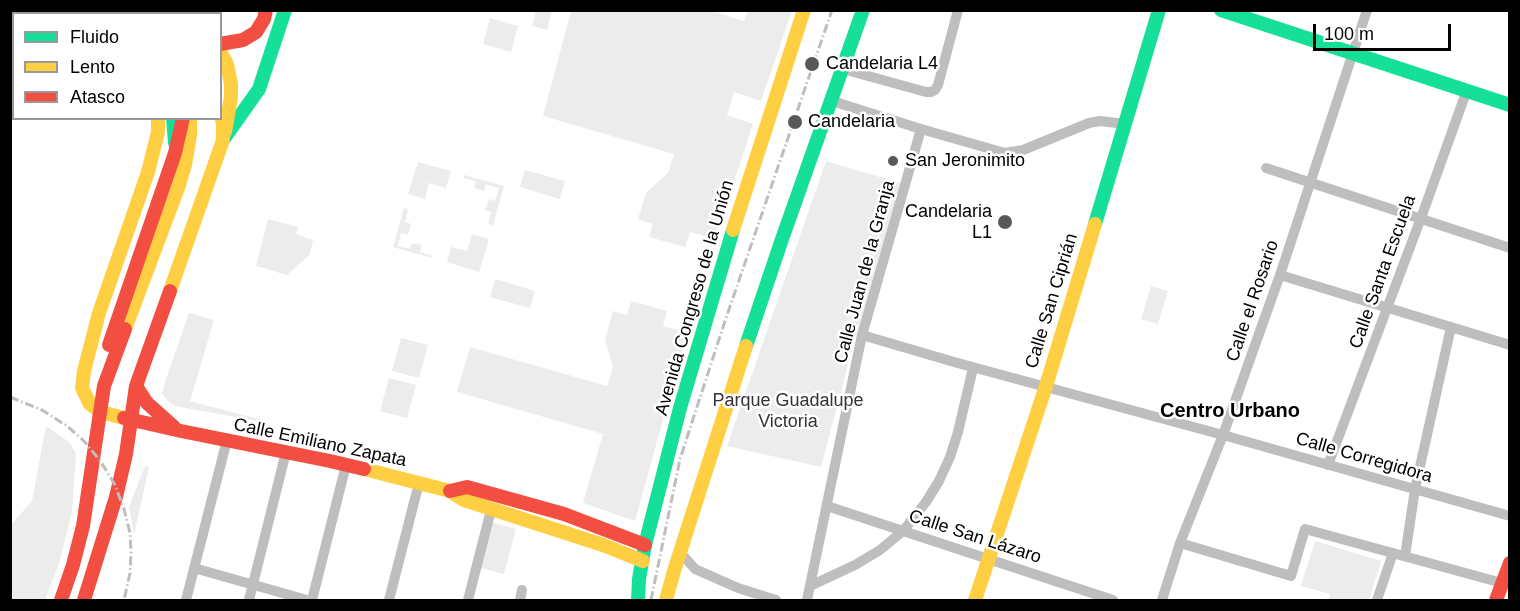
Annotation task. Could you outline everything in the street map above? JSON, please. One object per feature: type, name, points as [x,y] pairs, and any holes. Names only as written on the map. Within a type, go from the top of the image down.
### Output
[{"type":"main road","points":[[222,44],[243,40],[256,32],[264,19],[266,10]]},
{"type":"main road","points":[[223,140],[259,89],[285,10]]},
{"type":"main road","name":"Avenida Congreso de la Unión","points":[[638,600],[645,545],[680,408],[727,247],[804,10]]},
{"type":"main road","points":[[666,600],[763,297],[863,10]]},
{"type":"main road","name":"Calle San Ciprián","points":[[975,600],[1046,386],[1159,10]]},
{"type":"main road","points":[[1221,10],[1509,105]]},
{"type":"main road","points":[[84,600],[116,497],[126,454],[136,386],[223,140],[229,114],[231,84],[227,64],[222,55]]},
{"type":"main road","points":[[222,119],[223,140]]},
{"type":"main road","points":[[101,412],[90,404],[82,388],[84,371],[99,313],[148,172],[158,132],[158,120]]},
{"type":"main road","points":[[173,120],[175,153]]},
{"type":"main road","points":[[61,600],[83,526],[110,341],[175,153],[183,120]]},
{"type":"main road","points":[[104,386],[178,188],[185,165],[190,120]]},
{"type":"main road","name":"Calle Emiliano Zapata","points":[[136,386],[153,409],[181,431]]},
{"type":"main road","name":"Calle Emiliano Zapata","points":[[101,412],[346,465],[450,491],[464,501],[603,545],[643,561]]},
{"type":"main road","name":"Calle Emiliano Zapata","points":[[450,491],[467,487],[578,518],[645,545]]},
{"type":"main road","points":[[1496,600],[1509,563]]},
{"type":"street","points":[[843,69],[926,92],[935,90],[958,10]]},
{"type":"street","name":"Calle el Rosario","points":[[1162,600],[1180,543],[1223,435],[1280,275],[1367,10]]},
{"type":"street","name":"Calle Santa Escuela","points":[[1328,465],[1467,90]]},
{"type":"street","points":[[832,101],[1005,153],[1023,150],[1089,123],[1100,121],[1125,124]]},
{"type":"street","name":"Calle Juan de la Granja","points":[[807,600],[862,336],[921,129]]},
{"type":"street","points":[[1266,168],[1509,248]]},
{"type":"street","points":[[1280,275],[1508,342]]},
{"type":"street","points":[[1405,556],[1414,489],[1451,327]]},
{"type":"street","name":"Calle Corregidora","points":[[862,336],[1509,516]]},
{"type":"street","points":[[810,586],[855,565],[880,550],[903,531],[926,502],[950,457],[973,368]]},
{"type":"street","points":[[186,600],[227,440]]},
{"type":"street","points":[[249,600],[286,452]]},
{"type":"street","points":[[194,568],[310,600],[346,465]]},
{"type":"street","points":[[389,600],[419,483]]},
{"type":"street","name":"Calle San Lázaro","points":[[826,506],[1113,600]]},
{"type":"street","points":[[468,600],[491,510]]},
{"type":"street","points":[[1180,543],[1291,576],[1305,529],[1502,583]]},
{"type":"street","points":[[680,552],[695,569],[738,588],[776,600]]},
{"type":"street","points":[[1377,600],[1393,553]]},
{"type":"green space","points":[[536,11],[552,11],[547,30],[532,26]]},
{"type":"green space","points":[[571,11],[712,11],[744,21],[748,11],[792,11],[761,101],[734,92],[727,115],[753,124],[715,239],[690,232],[685,247],[649,237],[653,224],[638,219],[646,193],[668,173],[674,154],[543,116]]},
{"type":"green space","points":[[490,18],[518,26],[511,52],[483,44]]},
{"type":"green space","name":"Parque Guadalupe Victoria","points":[[826,161],[900,183],[821,467],[727,446]]},
{"type":"green space","points":[[418,162],[451,171],[446,188],[429,183],[425,199],[408,194]]},
{"type":"green space","points":[[525,170],[565,181],[560,199],[520,187]]},
{"type":"green space","points":[[464,175],[504,186],[493,226],[488,224],[491,212],[485,210],[489,199],[495,201],[499,188],[486,184],[484,191],[474,188],[476,181],[463,178]]},
{"type":"green space","points":[[404,208],[408,209],[405,222],[411,224],[408,235],[401,233],[398,246],[410,249],[412,243],[422,245],[420,252],[433,256],[432,258],[393,247]]},
{"type":"green space","points":[[268,219],[298,227],[296,234],[313,240],[310,254],[287,275],[256,266]]},
{"type":"green space","points":[[472,234],[489,239],[479,272],[447,262],[451,247],[467,251]]},
{"type":"green space","points":[[495,279],[535,291],[530,308],[490,297]]},
{"type":"green space","points":[[1151,286],[1168,291],[1158,324],[1141,319]]},
{"type":"green space","points":[[631,301],[667,311],[663,326],[687,333],[635,521],[583,503],[603,434],[457,392],[470,347],[607,386],[613,367],[605,340],[613,311],[627,315]]},
{"type":"green space","points":[[189,313],[214,320],[190,401],[258,419],[258,421],[175,406],[162,394]]},
{"type":"green space","points":[[401,338],[428,345],[419,378],[392,371]]},
{"type":"green space","points":[[389,378],[416,385],[407,418],[380,411]]},
{"type":"green space","points":[[46,426],[69,442],[76,453],[72,512],[59,564],[45,600],[11,600],[11,525],[32,501]]},
{"type":"green space","points":[[145,466],[149,467],[134,535],[129,507]]},
{"type":"green space","points":[[491,522],[516,529],[504,574],[480,568]]},
{"type":"green space","points":[[1315,541],[1381,561],[1369,600],[1328,600],[1330,594],[1301,586]]},
{"type":"railway","points":[[651,600],[680,459],[832,10]]},
{"type":"railway","points":[[10,397],[42,410],[67,426],[84,441],[101,462],[115,485],[130,533],[130,573],[124,600]]},
{"type":"traffic: fast","points":[[223,140],[259,89],[285,10]]},
{"type":"traffic: fast","points":[[746,346],[863,10]]},
{"type":"traffic: fast","points":[[1095,224],[1159,10]]},
{"type":"traffic: fast","points":[[1221,10],[1510,105]]},
{"type":"traffic: fast","points":[[173,120],[175,143]]},
{"type":"traffic: fast","points":[[638,600],[645,545],[680,408],[733,230]]},
{"type":"traffic: slow","points":[[733,230],[804,10]]},
{"type":"traffic: slow","points":[[222,55],[227,64],[231,84],[225,132]]},
{"type":"traffic: slow","points":[[124,418],[101,412],[90,404],[82,388],[84,371],[99,313],[148,172],[158,132],[158,120]]},
{"type":"traffic: slow","points":[[125,329],[178,188],[185,165],[190,120]]},
{"type":"traffic: slow","points":[[170,291],[223,140],[222,120]]},
{"type":"traffic: slow","points":[[975,600],[1046,386],[1095,224]]},
{"type":"traffic: slow","points":[[666,600],[746,346]]},
{"type":"traffic: slow","points":[[364,469],[450,491],[464,500],[603,545],[643,561]]},
{"type":"traffic: jam","points":[[222,44],[243,40],[256,32],[264,19],[266,10]]},
{"type":"traffic: jam","points":[[109,345],[175,153],[183,120]]},
{"type":"traffic: jam","points":[[84,600],[116,497],[126,454],[136,386],[170,291]]},
{"type":"traffic: jam","points":[[61,600],[83,526],[104,386],[125,329]]},
{"type":"traffic: jam","points":[[136,386],[147,403],[174,427]]},
{"type":"traffic: jam","points":[[124,418],[364,469]]},
{"type":"traffic: jam","points":[[450,491],[467,487],[564,514],[645,545]]},
{"type":"traffic: jam","points":[[1496,600],[1510,563]]},
{"type":"place","name":"Candelaria L4","points":[[812,64]]},
{"type":"place","name":"Candelaria","points":[[795,122]]},
{"type":"place","name":"San Jeronimito","points":[[893,161]]},
{"type":"place","name":"Candelaria L1","points":[[1005,222]]},
{"type":"district","name":"Centro Urbano","points":[[1230,411]]}]
